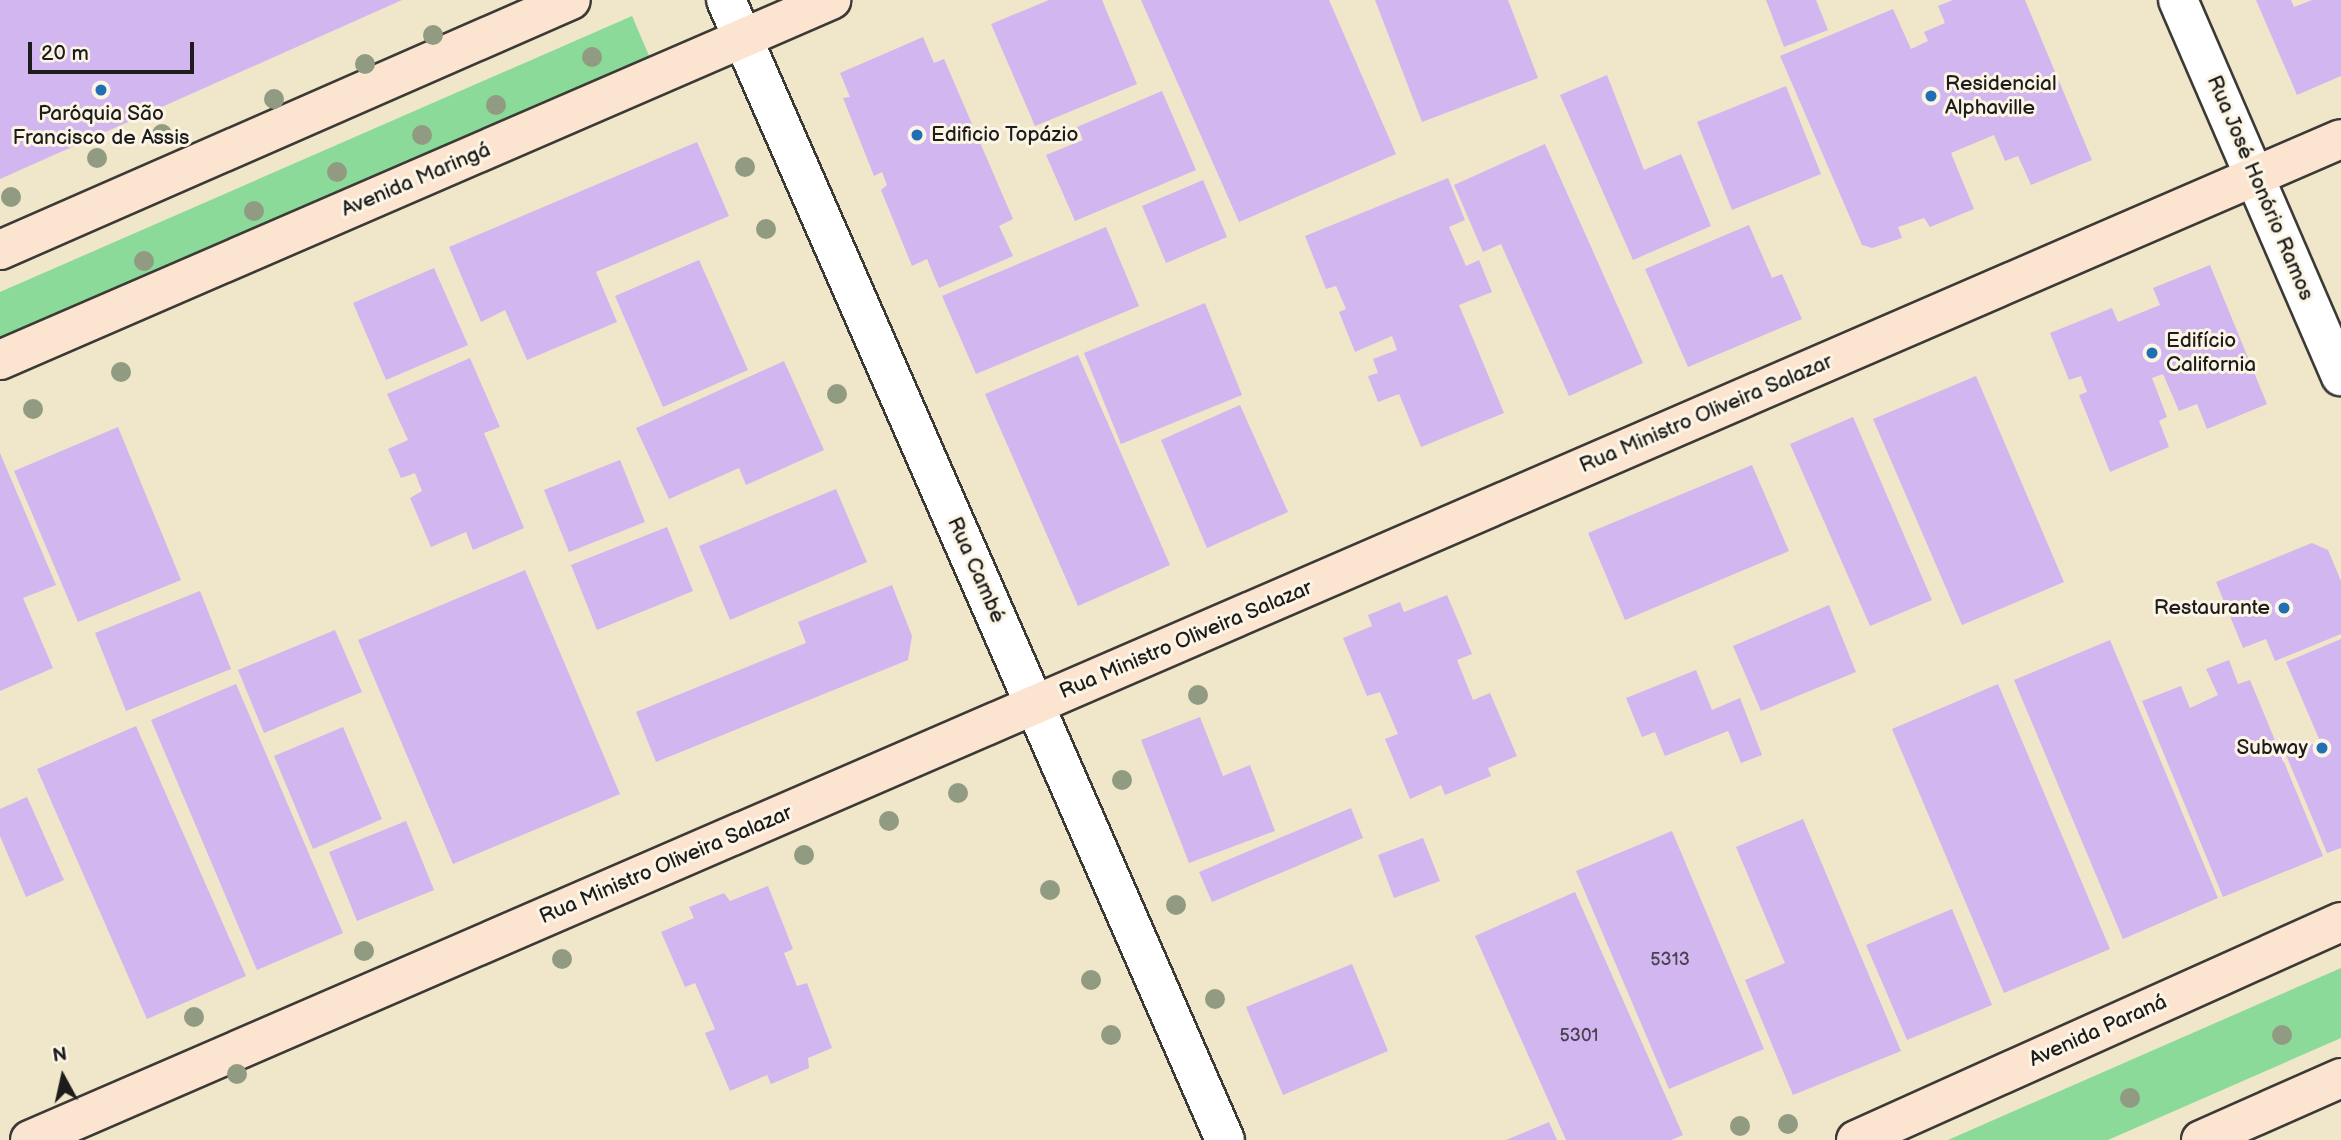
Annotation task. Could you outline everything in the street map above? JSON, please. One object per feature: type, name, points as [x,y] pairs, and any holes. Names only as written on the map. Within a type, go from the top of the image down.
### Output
[{"type":"street","points":[[0,250],[571,0]]},
{"type":"street","name":"Rua Cambé","points":[[726,0],[1224,1140]]},
{"type":"street","name":"Avenida Maringá","points":[[0,360],[831,0]]},
{"type":"street","name":"Rua José Honório Ramos","points":[[2178,0],[2341,376]]},
{"type":"street","name":"Rua Ministro Oliveira Salazar","points":[[30,1140],[2341,139]]},
{"type":"street","name":"Avenida Paraná","points":[[1856,1140],[2341,922]]},
{"type":"street","points":[[2201,1140],[2341,1078]]},
{"type":"green space","points":[[632,16],[650,58],[0,343],[0,292]]},
{"type":"green space","points":[[2341,968],[2341,1038],[2108,1140],[1948,1140]]},
{"type":"building","name":"Paróquia São Francisco de Assis","points":[[0,0],[402,0],[0,179]]},
{"type":"building","points":[[1049,0],[1102,0],[1137,84],[1035,126],[991,24]]},
{"type":"building","points":[[1141,0],[1329,0],[1396,154],[1239,222]]},
{"type":"building","points":[[1375,0],[1508,0],[1538,78],[1422,122]]},
{"type":"building","points":[[1766,0],[1816,0],[1828,30],[1784,47]]},
{"type":"building","name":"Residencial Alphaville","points":[[1953,0],[2025,0],[2092,160],[2031,185],[2018,156],[2005,161],[1994,135],[1951,153],[1974,209],[1930,227],[1924,218],[1898,227],[1902,238],[1872,248],[1862,245],[1780,56],[1893,9],[1911,49],[1928,41],[1924,32],[1945,23],[1938,6]]},
{"type":"building","points":[[2256,0],[2291,0],[2294,7],[2312,0],[2341,0],[2341,76],[2297,95]]},
{"type":"building","name":"Edificio Topázio","points":[[923,37],[934,63],[944,59],[1013,219],[999,226],[1013,256],[939,288],[927,259],[912,266],[881,190],[887,185],[882,172],[874,176],[843,98],[850,97],[840,73]]},
{"type":"building","points":[[1607,75],[1644,170],[1681,154],[1711,226],[1633,260],[1560,95]]},
{"type":"building","points":[[1786,86],[1821,174],[1732,210],[1697,122]]},
{"type":"building","points":[[1162,91],[1196,170],[1075,221],[1046,155],[1083,140],[1077,127]]},
{"type":"building","points":[[697,142],[729,216],[596,272],[617,322],[527,360],[505,310],[481,322],[449,247]]},
{"type":"building","points":[[1545,144],[1643,363],[1569,396],[1501,244],[1483,252],[1454,185]]},
{"type":"building","points":[[1448,178],[1465,220],[1449,227],[1466,266],[1479,260],[1492,292],[1459,305],[1504,413],[1421,447],[1399,394],[1378,402],[1368,376],[1378,373],[1373,359],[1397,350],[1392,336],[1355,352],[1339,312],[1346,309],[1336,286],[1326,289],[1305,236]]},
{"type":"building","points":[[1203,180],[1227,237],[1166,263],[1142,206]]},
{"type":"building","points":[[1749,225],[1772,278],[1782,274],[1802,319],[1688,367],[1645,269]]},
{"type":"building","points":[[1106,227],[1139,306],[976,374],[942,296]]},
{"type":"building","points":[[699,260],[748,370],[663,407],[615,296]]},
{"type":"building","name":"Edifício California","points":[[2210,265],[2267,404],[2207,429],[2197,404],[2179,411],[2163,374],[2152,378],[2167,417],[2159,421],[2169,447],[2110,472],[2079,395],[2087,392],[2081,376],[2069,380],[2050,333],[2112,308],[2118,322],[2160,305],[2153,288]]},
{"type":"building","points":[[434,268],[468,345],[386,380],[353,303]]},
{"type":"building","points":[[1205,303],[1242,395],[1121,444],[1084,353]]},
{"type":"building","points":[[1078,355],[1170,565],[1078,606],[985,394]]},
{"type":"building","points":[[470,358],[500,427],[484,433],[524,528],[473,550],[466,532],[431,547],[410,498],[422,491],[415,473],[401,478],[388,449],[408,440],[387,394]]},
{"type":"building","points":[[784,361],[824,450],[746,485],[739,468],[669,499],[636,428]]},
{"type":"building","points":[[1976,376],[2064,582],[1962,625],[1873,419]]},
{"type":"building","points":[[1240,405],[1288,512],[1207,548],[1161,440]]},
{"type":"building","points":[[1853,417],[1932,600],[1870,626],[1790,444]]},
{"type":"building","points":[[118,427],[181,580],[78,622],[14,471]]},
{"type":"building","points":[[0,453],[56,585],[23,598],[53,668],[0,691]]},
{"type":"building","points":[[620,460],[645,522],[569,552],[544,490]]},
{"type":"building","points":[[1752,465],[1789,551],[1625,620],[1588,533]]},
{"type":"building","points":[[836,489],[867,562],[730,620],[699,546]]},
{"type":"building","points":[[667,527],[693,591],[597,630],[571,565]]},
{"type":"building","name":"Restaurante","points":[[2312,543],[2328,550],[2341,581],[2341,634],[2275,661],[2266,639],[2243,648],[2216,582]]},
{"type":"building","points":[[525,570],[620,794],[453,864],[358,640]]},
{"type":"building","points":[[892,585],[912,636],[908,660],[656,762],[636,712],[806,643],[798,622]]},
{"type":"building","points":[[200,591],[231,669],[126,711],[95,633]]},
{"type":"building","points":[[1447,595],[1472,654],[1457,660],[1473,700],[1490,693],[1517,756],[1488,768],[1491,776],[1445,795],[1441,785],[1410,799],[1385,739],[1398,734],[1380,692],[1367,696],[1343,638],[1372,626],[1368,615],[1400,602],[1404,612]]},
{"type":"building","points":[[1829,605],[1856,672],[1761,711],[1733,646]]},
{"type":"building","points":[[335,630],[362,692],[264,733],[238,670]]},
{"type":"building","name":"Subway","points":[[2341,639],[2341,848],[2327,853],[2286,755],[2320,741],[2286,662]]},
{"type":"building","points":[[2110,640],[2218,898],[2123,939],[2014,680]]},
{"type":"building","points":[[2229,660],[2238,684],[2250,680],[2323,856],[2223,897],[2142,701],[2181,686],[2190,708],[2218,695],[2206,669]]},
{"type":"building","points":[[1696,670],[1712,710],[1740,698],[1762,755],[1741,763],[1728,731],[1665,756],[1655,732],[1642,737],[1626,698]]},
{"type":"building","points":[[236,684],[343,933],[257,970],[151,720]]},
{"type":"building","points":[[1998,684],[2110,949],[2004,993],[1892,729]]},
{"type":"building","points":[[1200,717],[1223,776],[1250,765],[1275,831],[1189,863],[1141,740]]},
{"type":"building","points":[[136,726],[246,976],[147,1019],[37,769]]},
{"type":"building","points":[[343,727],[382,819],[313,849],[274,756]]},
{"type":"building","points":[[27,797],[64,880],[26,897],[0,836],[0,809]]},
{"type":"building","points":[[1351,808],[1363,838],[1212,902],[1199,872]]},
{"type":"building","points":[[1803,819],[1901,1051],[1793,1095],[1745,980],[1785,963],[1736,847]]},
{"type":"building","points":[[406,821],[434,890],[357,921],[329,852]]},
{"type":"building","points":[[1672,831],[1764,1049],[1669,1089],[1576,871]]},
{"type":"building","points":[[1423,838],[1440,881],[1394,898],[1378,855]]},
{"type":"building","points":[[768,886],[793,949],[784,953],[797,986],[807,983],[832,1048],[808,1058],[809,1068],[771,1084],[767,1075],[730,1091],[705,1033],[715,1029],[695,983],[685,987],[661,932],[694,918],[689,907],[724,893],[730,901]]},
{"type":"building","points":[[1575,892],[1683,1135],[1671,1140],[1566,1140],[1475,936]]},
{"type":"building","points":[[1952,909],[1992,1005],[1907,1040],[1866,945]]},
{"type":"building","points":[[1352,964],[1388,1051],[1283,1095],[1246,1007]]},
{"type":"building","points":[[1549,1122],[1557,1140],[1506,1140]]},
{"type":"place","name":"Paróquia São Francisco de Assis","points":[[101,90]]},
{"type":"place","name":"Residencial Alphaville","points":[[1931,96]]},
{"type":"place","name":"Edificio Topázio","points":[[917,135]]},
{"type":"place","name":"Edifício California","points":[[2152,353]]},
{"type":"place","name":"Restaurante","points":[[2284,608]]},
{"type":"place","name":"Subway","points":[[2322,748]]}]
